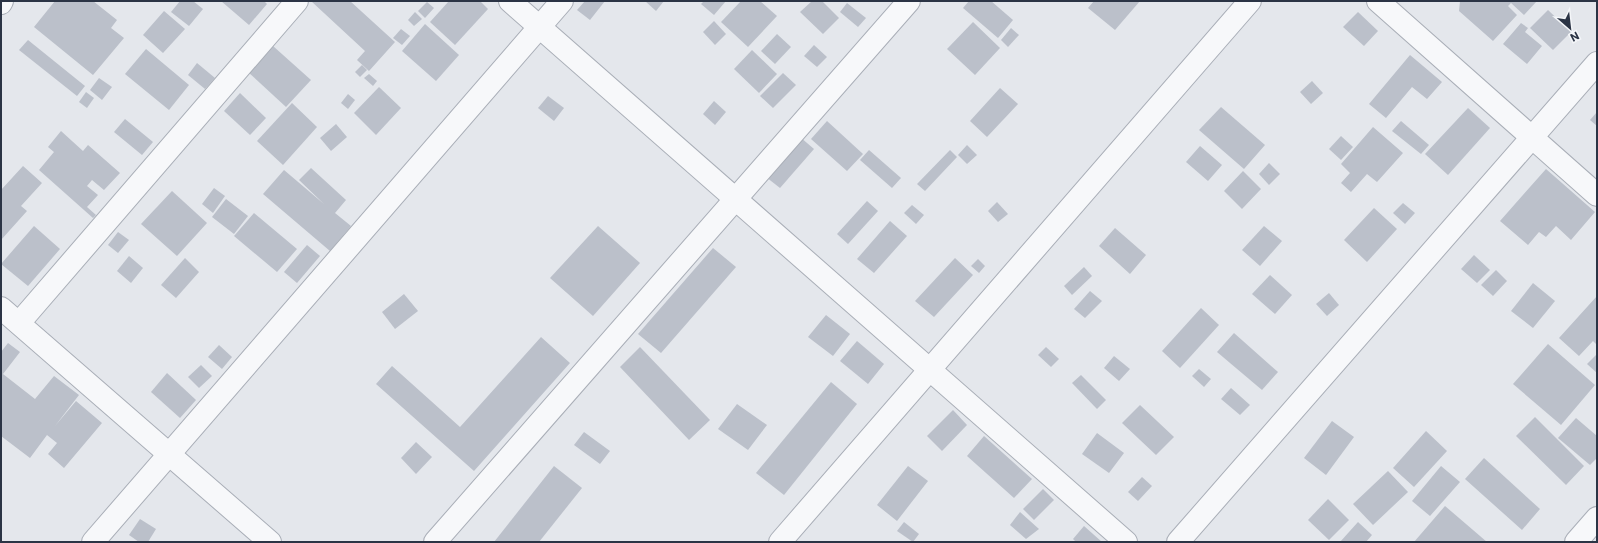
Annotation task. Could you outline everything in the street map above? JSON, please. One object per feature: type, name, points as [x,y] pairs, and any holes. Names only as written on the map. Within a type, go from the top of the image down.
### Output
[{"type":"street","points":[[19,323],[297,1]]},
{"type":"street","points":[[510,1],[1126,542]]},
{"type":"street","points":[[93,542],[562,1]]},
{"type":"street","points":[[435,542],[909,1]]},
{"type":"street","points":[[780,542],[1250,1]]},
{"type":"street","points":[[1378,1],[1597,195]]},
{"type":"street","points":[[1178,542],[1597,63]]},
{"type":"street","points":[[1,308],[270,542]]},
{"type":"street","points":[[1576,542],[1597,518]]},
{"type":"building","points":[[55,1],[93,1],[117,20],[111,28],[124,38],[93,75],[34,27]]},
{"type":"building","points":[[180,1],[193,1],[203,9],[189,26],[171,12]]},
{"type":"building","points":[[221,1],[264,1],[267,4],[249,25]]},
{"type":"building","points":[[311,1],[350,1],[395,42],[369,71],[357,60],[365,51]]},
{"type":"building","points":[[449,1],[480,1],[488,9],[455,45],[430,22]]},
{"type":"building","points":[[585,1],[605,1],[590,20],[577,10]]},
{"type":"building","points":[[645,1],[664,1],[656,11]]},
{"type":"building","points":[[704,1],[726,1],[714,15],[701,4]]},
{"type":"building","points":[[741,1],[760,1],[777,16],[748,47],[721,22]]},
{"type":"building","points":[[812,1],[822,1],[839,18],[823,34],[800,12]]},
{"type":"building","points":[[969,1],[991,1],[1013,20],[998,38],[963,8]]},
{"type":"building","points":[[1094,1],[1140,1],[1115,30],[1088,8]]},
{"type":"building","points":[[1460,1],[1537,1],[1524,15],[1511,3],[1508,6],[1517,15],[1493,41],[1459,11]]},
{"type":"building","points":[[427,2],[434,8],[425,18],[418,11]]},
{"type":"building","points":[[847,3],[866,18],[858,27],[840,12]]},
{"type":"building","points":[[1548,10],[1571,32],[1553,50],[1530,28]]},
{"type":"building","points":[[164,11],[185,29],[163,53],[143,35]]},
{"type":"building","points":[[415,12],[422,19],[414,26],[408,20]]},
{"type":"building","points":[[1358,12],[1378,31],[1364,46],[1343,27]]},
{"type":"building","points":[[714,21],[726,34],[715,45],[703,32]]},
{"type":"building","points":[[973,22],[1000,48],[975,75],[947,49]]},
{"type":"building","points":[[1521,23],[1528,28],[1525,32],[1542,46],[1527,64],[1503,44]]},
{"type":"building","points":[[425,24],[459,55],[436,81],[402,51]]},
{"type":"building","points":[[1011,28],[1019,35],[1008,47],[1001,40]]},
{"type":"building","points":[[401,29],[410,36],[402,45],[393,38]]},
{"type":"building","points":[[777,34],[791,47],[775,64],[761,51]]},
{"type":"building","points":[[28,40],[85,86],[77,96],[19,50]]},
{"type":"building","points":[[814,45],[827,57],[817,67],[804,56]]},
{"type":"building","points":[[273,46],[311,80],[286,107],[248,72]]},
{"type":"building","points":[[146,49],[189,85],[169,110],[125,74]]},
{"type":"building","points":[[752,50],[777,74],[759,93],[734,69]]},
{"type":"building","points":[[1410,55],[1442,82],[1427,99],[1412,87],[1386,118],[1369,104]]},
{"type":"building","points":[[197,63],[215,78],[205,89],[188,75]]},
{"type":"building","points":[[362,65],[367,70],[360,77],[355,72]]},
{"type":"building","points":[[783,73],[796,85],[773,108],[760,96]]},
{"type":"building","points":[[369,74],[377,81],[373,86],[364,78]]},
{"type":"building","points":[[99,78],[112,87],[102,100],[90,90]]},
{"type":"building","points":[[1312,81],[1323,93],[1311,104],[1300,92]]},
{"type":"building","points":[[379,87],[401,108],[376,135],[354,113]]},
{"type":"building","points":[[1000,88],[1018,104],[987,137],[970,121]]},
{"type":"building","points":[[86,92],[94,98],[87,108],[79,102]]},
{"type":"building","points":[[240,93],[266,118],[250,135],[224,111]]},
{"type":"building","points":[[348,94],[355,100],[348,109],[341,103]]},
{"type":"building","points":[[548,96],[564,108],[554,121],[538,108]]},
{"type":"building","points":[[714,101],[726,112],[715,125],[703,114]]},
{"type":"building","points":[[292,103],[317,127],[283,165],[257,141]]},
{"type":"building","points":[[1221,107],[1265,145],[1244,169],[1199,130]]},
{"type":"building","points":[[1468,108],[1490,128],[1448,175],[1425,154]]},
{"type":"building","points":[[1597,112],[1597,126],[1590,120]]},
{"type":"building","points":[[125,119],[153,142],[142,155],[114,132]]},
{"type":"building","points":[[827,121],[863,154],[847,171],[811,139]]},
{"type":"building","points":[[1401,121],[1429,145],[1421,154],[1392,131]]},
{"type":"building","points":[[336,124],[347,137],[331,151],[320,138]]},
{"type":"building","points":[[1373,127],[1403,153],[1377,182],[1367,174],[1351,192],[1341,183],[1350,173],[1341,164]]},
{"type":"building","points":[[61,131],[83,151],[88,145],[120,173],[104,190],[92,180],[87,186],[98,195],[87,207],[96,215],[93,218],[39,170],[54,152],[48,147]]},
{"type":"building","points":[[1341,136],[1353,147],[1341,160],[1329,149]]},
{"type":"building","points":[[800,137],[814,149],[780,188],[766,177]]},
{"type":"building","points":[[967,145],[977,155],[967,164],[958,155]]},
{"type":"building","points":[[1200,146],[1222,165],[1208,181],[1186,162]]},
{"type":"building","points":[[869,150],[901,178],[892,188],[860,160]]},
{"type":"building","points":[[950,150],[957,157],[925,191],[917,184]]},
{"type":"building","points":[[1269,163],[1280,174],[1269,185],[1259,174]]},
{"type":"building","points":[[23,166],[42,183],[21,206],[27,211],[1,240],[1,190]]},
{"type":"building","points":[[311,168],[346,200],[335,213],[351,226],[330,251],[263,194],[284,170],[324,204],[299,180]]},
{"type":"building","points":[[1546,169],[1595,212],[1571,240],[1556,226],[1546,237],[1539,232],[1528,245],[1500,221]]},
{"type":"building","points":[[1243,171],[1261,189],[1242,209],[1224,191]]},
{"type":"building","points":[[214,188],[225,196],[213,213],[202,204]]},
{"type":"building","points":[[172,191],[207,223],[177,256],[141,224]]},
{"type":"building","points":[[226,199],[248,216],[234,234],[212,217]]},
{"type":"building","points":[[867,201],[878,211],[848,244],[837,234]]},
{"type":"building","points":[[997,202],[1008,214],[998,222],[988,211]]},
{"type":"building","points":[[1403,203],[1415,213],[1405,224],[1393,213]]},
{"type":"building","points":[[912,205],[924,215],[916,224],[904,213]]},
{"type":"building","points":[[1374,208],[1397,229],[1367,262],[1344,240]]},
{"type":"building","points":[[254,213],[297,249],[277,272],[234,236]]},
{"type":"building","points":[[890,221],[907,236],[874,273],[857,259]]},
{"type":"building","points":[[34,226],[60,249],[28,286],[1,264]]},
{"type":"building","points":[[598,226],[640,263],[593,316],[550,278]]},
{"type":"building","points":[[1264,226],[1282,241],[1260,266],[1242,250]]},
{"type":"building","points":[[1115,228],[1146,255],[1130,274],[1099,246]]},
{"type":"building","points":[[118,232],[129,240],[118,253],[108,245]]},
{"type":"building","points":[[307,245],[320,256],[297,283],[284,272]]},
{"type":"building","points":[[713,248],[736,267],[661,353],[638,334]]},
{"type":"building","points":[[1474,255],[1490,270],[1477,283],[1461,269]]},
{"type":"building","points":[[129,256],[143,268],[131,283],[117,271]]},
{"type":"building","points":[[185,258],[199,272],[176,298],[161,285]]},
{"type":"building","points":[[955,258],[973,275],[934,317],[915,301]]},
{"type":"building","points":[[978,259],[985,266],[979,273],[971,266]]},
{"type":"building","points":[[1084,267],[1092,276],[1072,295],[1064,286]]},
{"type":"building","points":[[1496,270],[1507,281],[1493,296],[1481,285]]},
{"type":"building","points":[[1270,275],[1292,295],[1275,314],[1252,294]]},
{"type":"building","points":[[1533,283],[1555,301],[1533,328],[1511,311]]},
{"type":"building","points":[[1090,291],[1102,301],[1085,318],[1074,309]]},
{"type":"building","points":[[1329,293],[1339,305],[1327,316],[1316,304]]},
{"type":"building","points":[[404,294],[418,311],[395,329],[382,312]]},
{"type":"building","points":[[1597,296],[1597,345],[1593,341],[1579,356],[1559,338]]},
{"type":"building","points":[[1201,308],[1219,325],[1180,368],[1162,351]]},
{"type":"building","points":[[826,315],[850,334],[833,356],[808,337]]},
{"type":"building","points":[[1234,333],[1278,372],[1262,390],[1217,352]]},
{"type":"building","points":[[541,337],[570,363],[474,471],[376,384],[392,366],[460,427]]},
{"type":"building","points":[[857,341],[884,364],[868,384],[840,361]]},
{"type":"building","points":[[8,343],[20,352],[3,374],[35,399],[54,376],[79,395],[55,426],[76,401],[102,423],[64,468],[48,454],[57,443],[47,435],[30,458],[1,436],[1,352]]},
{"type":"building","points":[[1548,344],[1595,385],[1561,425],[1513,384]]},
{"type":"building","points":[[219,345],[232,357],[222,369],[208,357]]},
{"type":"building","points":[[640,347],[710,420],[689,440],[620,367]]},
{"type":"building","points":[[1046,347],[1059,359],[1051,367],[1038,355]]},
{"type":"building","points":[[1597,354],[1597,373],[1587,364]]},
{"type":"building","points":[[1114,356],[1130,369],[1119,381],[1104,368]]},
{"type":"building","points":[[201,365],[212,376],[199,388],[188,377]]},
{"type":"building","points":[[1199,369],[1211,379],[1204,387],[1192,376]]},
{"type":"building","points":[[167,373],[196,400],[180,418],[151,392]]},
{"type":"building","points":[[1081,375],[1106,400],[1097,409],[1072,383]]},
{"type":"building","points":[[831,382],[857,404],[784,495],[756,473]]},
{"type":"building","points":[[1231,388],[1250,405],[1240,415],[1221,399]]},
{"type":"building","points":[[737,404],[767,425],[748,450],[718,429]]},
{"type":"building","points":[[1140,405],[1174,437],[1156,455],[1122,423]]},
{"type":"building","points":[[953,410],[967,425],[942,451],[927,436]]},
{"type":"building","points":[[1535,417],[1584,466],[1566,485],[1516,436]]},
{"type":"building","points":[[1576,418],[1597,436],[1597,458],[1590,465],[1558,438]]},
{"type":"building","points":[[1332,421],[1354,437],[1326,475],[1304,458]]},
{"type":"building","points":[[1426,431],[1447,451],[1414,487],[1393,468]]},
{"type":"building","points":[[584,432],[610,451],[600,464],[574,445]]},
{"type":"building","points":[[1097,433],[1124,453],[1109,473],[1082,454]]},
{"type":"building","points":[[984,436],[1032,479],[1014,498],[967,456]]},
{"type":"building","points":[[416,442],[432,457],[416,474],[401,458]]},
{"type":"building","points":[[1484,458],[1540,509],[1522,530],[1465,479]]},
{"type":"building","points":[[554,466],[582,488],[539,542],[494,542]]},
{"type":"building","points":[[908,466],[928,481],[897,521],[877,505]]},
{"type":"building","points":[[1441,466],[1460,482],[1430,516],[1412,501]]},
{"type":"building","points":[[1388,471],[1408,492],[1373,525],[1353,504]]},
{"type":"building","points":[[1142,477],[1152,486],[1138,501],[1128,492]]},
{"type":"building","points":[[1043,489],[1054,500],[1034,520],[1023,509]]},
{"type":"building","points":[[1328,499],[1349,520],[1329,540],[1308,520]]},
{"type":"building","points":[[1445,506],[1487,542],[1414,542]]},
{"type":"building","points":[[1020,512],[1039,529],[1026,539],[1010,525]]},
{"type":"building","points":[[140,519],[156,529],[148,542],[139,542],[129,535]]},
{"type":"building","points":[[904,522],[919,534],[913,542],[897,531]]},
{"type":"building","points":[[1358,522],[1372,535],[1366,542],[1340,542]]},
{"type":"building","points":[[1084,526],[1102,542],[1076,542],[1073,539]]}]
